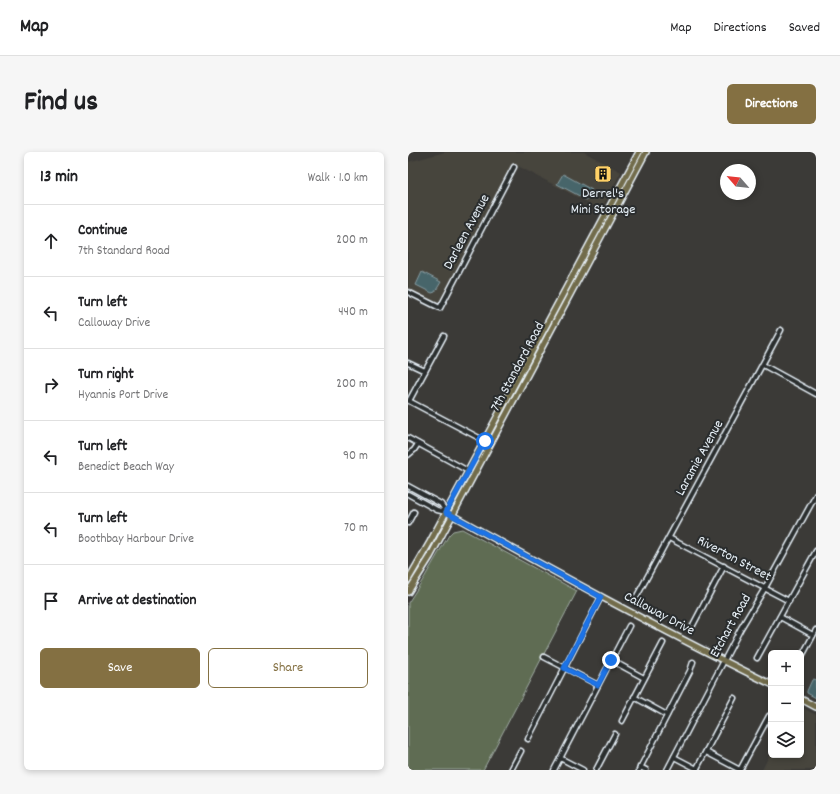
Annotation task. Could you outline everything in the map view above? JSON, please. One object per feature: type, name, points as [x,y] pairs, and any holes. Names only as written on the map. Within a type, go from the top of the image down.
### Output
[{"type":"main road","name":"7th Standard Road","points":[[408,580],[425,552],[485,441],[639,152]]},
{"type":"main road","name":"7th Standard Road","points":[[408,592],[430,557],[646,152]]},
{"type":"main road","name":"Calloway Drive","points":[[446,512],[601,597],[723,661],[768,683]]},
{"type":"main road","points":[[804,701],[816,707]]},
{"type":"street","name":"Darleen Avenue","points":[[408,292],[440,308],[514,166]]},
{"type":"street","name":"Laramie Avenue","points":[[638,596],[781,330]]},
{"type":"street","points":[[444,336],[409,401],[485,441]]},
{"type":"street","points":[[408,363],[425,371]]},
{"type":"street","points":[[763,365],[816,394]]},
{"type":"street","points":[[408,438],[468,471]]},
{"type":"street","points":[[408,455],[418,444]]},
{"type":"street","points":[[408,486],[441,504],[446,512]]},
{"type":"street","points":[[408,494],[437,510],[446,512]]},
{"type":"street","name":"Etchart Road","points":[[667,770],[723,661],[816,494]]},
{"type":"street","points":[[408,524],[414,512]]},
{"type":"street","name":"Riverton Street","points":[[669,538],[789,601]]},
{"type":"street","points":[[757,658],[816,551]]},
{"type":"street","points":[[693,625],[724,566]]},
{"type":"street","points":[[528,739],[601,597]]},
{"type":"street","points":[[780,618],[813,635]]},
{"type":"street","points":[[554,770],[629,626]]},
{"type":"street","points":[[804,652],[816,630]]},
{"type":"street","points":[[622,721],[663,643]]},
{"type":"street","points":[[544,658],[598,685]]},
{"type":"street","points":[[611,660],[644,678]]},
{"type":"street","points":[[646,770],[639,769],[690,671],[693,662]]},
{"type":"street","points":[[634,697],[667,715]]},
{"type":"street","points":[[674,757],[697,769],[734,698]]},
{"type":"street","points":[[706,752],[740,770],[768,718]]},
{"type":"street","points":[[596,770],[615,734]]},
{"type":"street","points":[[511,770],[521,751]]},
{"type":"street","points":[[560,758],[583,770]]},
{"type":"shaded area","name":"Derrel's Mini Storage","points":[[445,152],[584,152],[621,172],[602,208],[600,209],[518,166],[441,308],[408,290],[408,162]]},
{"type":"shaded area","points":[[804,709],[816,715],[816,770],[762,770],[768,758],[804,758]]},
{"type":"green space","points":[[462,529],[577,591],[483,770],[408,770],[408,603],[449,535],[453,531]]},
{"type":"water","points":[[563,174],[592,190],[587,200],[557,184]]},
{"type":"water","points":[[422,272],[441,282],[435,292],[432,293],[416,285]]},
{"type":"water","points":[[812,680],[816,680],[816,698],[807,693]]},
{"type":"place","name":"Derrel's Mini Storage","points":[[603,174]]},
{"type":"route","points":[[485,441],[446,512],[601,597],[564,668],[598,685],[611,660]]}]
